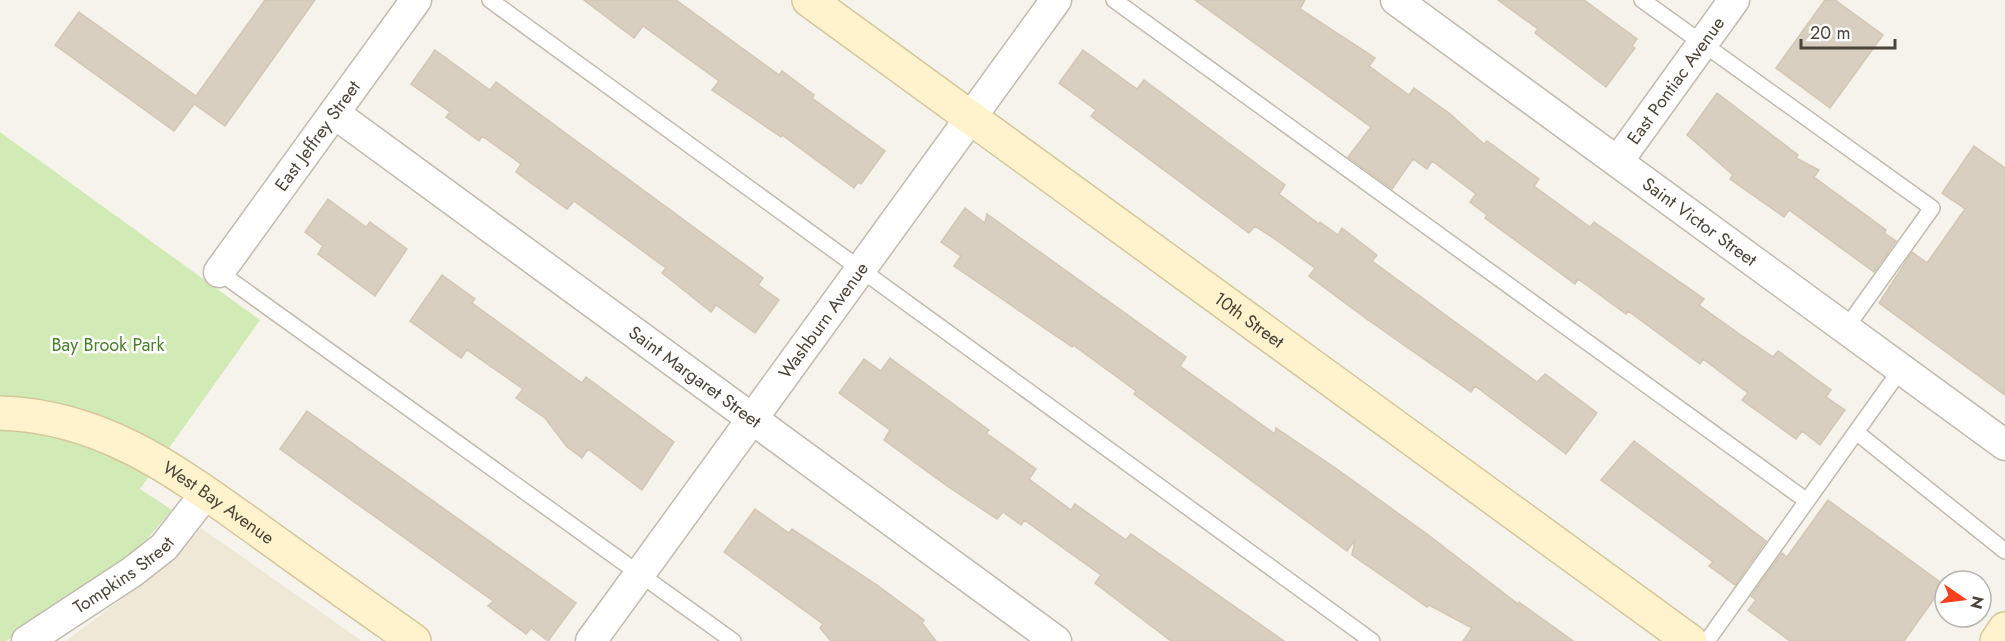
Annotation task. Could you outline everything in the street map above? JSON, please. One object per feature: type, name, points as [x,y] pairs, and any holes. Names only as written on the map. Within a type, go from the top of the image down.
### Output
[{"type":"street","name":"East Jeffrey Street","points":[[219,272],[416,0]]},
{"type":"street","name":"10th Street","points":[[809,0],[1690,641]]},
{"type":"street","name":"Washburn Avenue","points":[[591,641],[1056,0]]},
{"type":"street","name":"Saint Victor Street","points":[[1396,0],[2005,445]]},
{"type":"street","name":"East Pontiac Avenue","points":[[1618,161],[1734,0]]},
{"type":"street","name":"Saint Margaret Street","points":[[334,113],[1056,641]]},
{"type":"street","name":"West Bay Avenue","points":[[0,413],[68,422],[115,439],[162,462],[414,641]]},
{"type":"street","name":"Tompkins Street","points":[[27,641],[132,572],[164,547],[206,493]]},
{"type":"street","points":[[1996,641],[2005,629]]},
{"type":"lane","points":[[490,0],[1372,641]]},
{"type":"lane","points":[[1114,0],[1807,501]]},
{"type":"lane","points":[[1642,0],[1932,208],[1846,328]]},
{"type":"lane","points":[[219,272],[733,641]]},
{"type":"lane","points":[[1707,641],[1901,369]]},
{"type":"lane","points":[[1856,432],[2005,550]]},
{"type":"shaded area","points":[[201,528],[362,641],[66,641],[177,557]]},
{"type":"green space","name":"Bay Brook Park","points":[[0,132],[260,320],[140,489],[172,510],[147,539],[115,569],[6,641],[0,641]]},
{"type":"building","points":[[265,0],[315,0],[225,126],[194,104],[174,131],[55,45],[79,12],[196,96]]},
{"type":"building","points":[[584,0],[676,0],[779,75],[782,71],[814,95],[812,98],[885,151],[861,184],[858,182],[854,188],[782,135],[781,137],[712,90],[719,81],[643,26],[634,38]]},
{"type":"building","points":[[1195,0],[1305,0],[1300,9],[1375,58],[1369,66],[1409,95],[1414,88],[1449,113],[1484,144],[1487,141],[1539,179],[1534,186],[1590,227],[1594,222],[1704,299],[1699,305],[1738,333],[1773,357],[1778,351],[1831,390],[1826,397],[1845,410],[1820,445],[1802,431],[1796,439],[1742,400],[1748,393],[1703,359],[1700,364],[1628,311],[1626,314],[1578,279],[1575,284],[1485,218],[1487,215],[1470,202],[1476,194],[1432,161],[1427,169],[1413,159],[1392,189],[1348,157],[1371,127]]},
{"type":"building","points":[[1498,0],[1584,0],[1637,39],[1632,46],[1635,48],[1606,87],[1535,33],[1538,29]]},
{"type":"building","points":[[1825,0],[1835,0],[1883,35],[1830,108],[1776,68]]},
{"type":"building","points":[[435,50],[490,90],[496,82],[763,278],[758,285],[779,300],[755,333],[716,305],[711,312],[662,273],[666,268],[574,201],[567,209],[516,172],[521,164],[482,136],[479,141],[446,117],[450,112],[411,84]]},
{"type":"building","points":[[1083,50],[1137,89],[1144,80],[1285,185],[1279,194],[1319,224],[1320,222],[1338,235],[1342,228],[1377,255],[1372,261],[1537,382],[1545,374],[1597,413],[1566,454],[1475,386],[1471,392],[1368,320],[1309,276],[1315,268],[1275,239],[1255,226],[1249,233],[1091,116],[1096,110],[1059,83]]},
{"type":"building","points":[[1717,93],[1798,155],[1796,158],[1819,170],[1814,177],[1886,230],[1884,233],[1896,241],[1874,272],[1789,210],[1784,217],[1730,179],[1733,175],[1687,135]]},
{"type":"building","points":[[1974,146],[2005,168],[2005,395],[1879,303],[1912,252],[1927,263],[1965,209],[1942,193]]},
{"type":"building","points":[[328,199],[366,227],[370,222],[407,249],[375,296],[318,254],[323,246],[305,232]]},
{"type":"building","points":[[965,208],[985,223],[987,214],[1186,357],[1180,366],[1275,434],[1276,428],[1334,467],[1427,534],[1518,604],[1519,602],[1573,641],[1463,641],[1472,628],[1429,605],[1427,607],[1352,555],[1355,540],[1347,551],[1134,394],[1136,391],[1073,345],[1072,347],[954,266],[961,256],[941,242]]},
{"type":"building","points":[[442,275],[475,299],[472,303],[582,383],[586,377],[674,442],[642,490],[588,449],[582,458],[567,447],[545,418],[516,398],[523,389],[467,350],[461,358],[410,321]]},
{"type":"building","points":[[890,358],[989,430],[986,433],[1036,469],[1029,479],[1071,510],[1075,504],[1126,540],[1131,534],[1284,641],[1171,641],[1095,583],[1101,575],[1024,520],[1021,525],[1003,512],[997,519],[947,486],[884,440],[890,430],[839,393],[864,359],[881,371]]},
{"type":"building","points":[[307,411],[576,603],[548,641],[531,628],[526,634],[488,606],[493,601],[280,449]]},
{"type":"building","points":[[1634,441],[1766,541],[1735,585],[1709,566],[1713,562],[1601,480]]},
{"type":"building","points":[[1828,500],[1933,577],[1933,600],[1904,641],[1790,641],[1748,610],[1756,600],[1751,596],[1782,553],[1787,557]]},
{"type":"building","points":[[755,509],[789,533],[792,529],[877,585],[924,620],[922,623],[936,641],[831,641],[820,628],[823,624],[724,552]]}]
